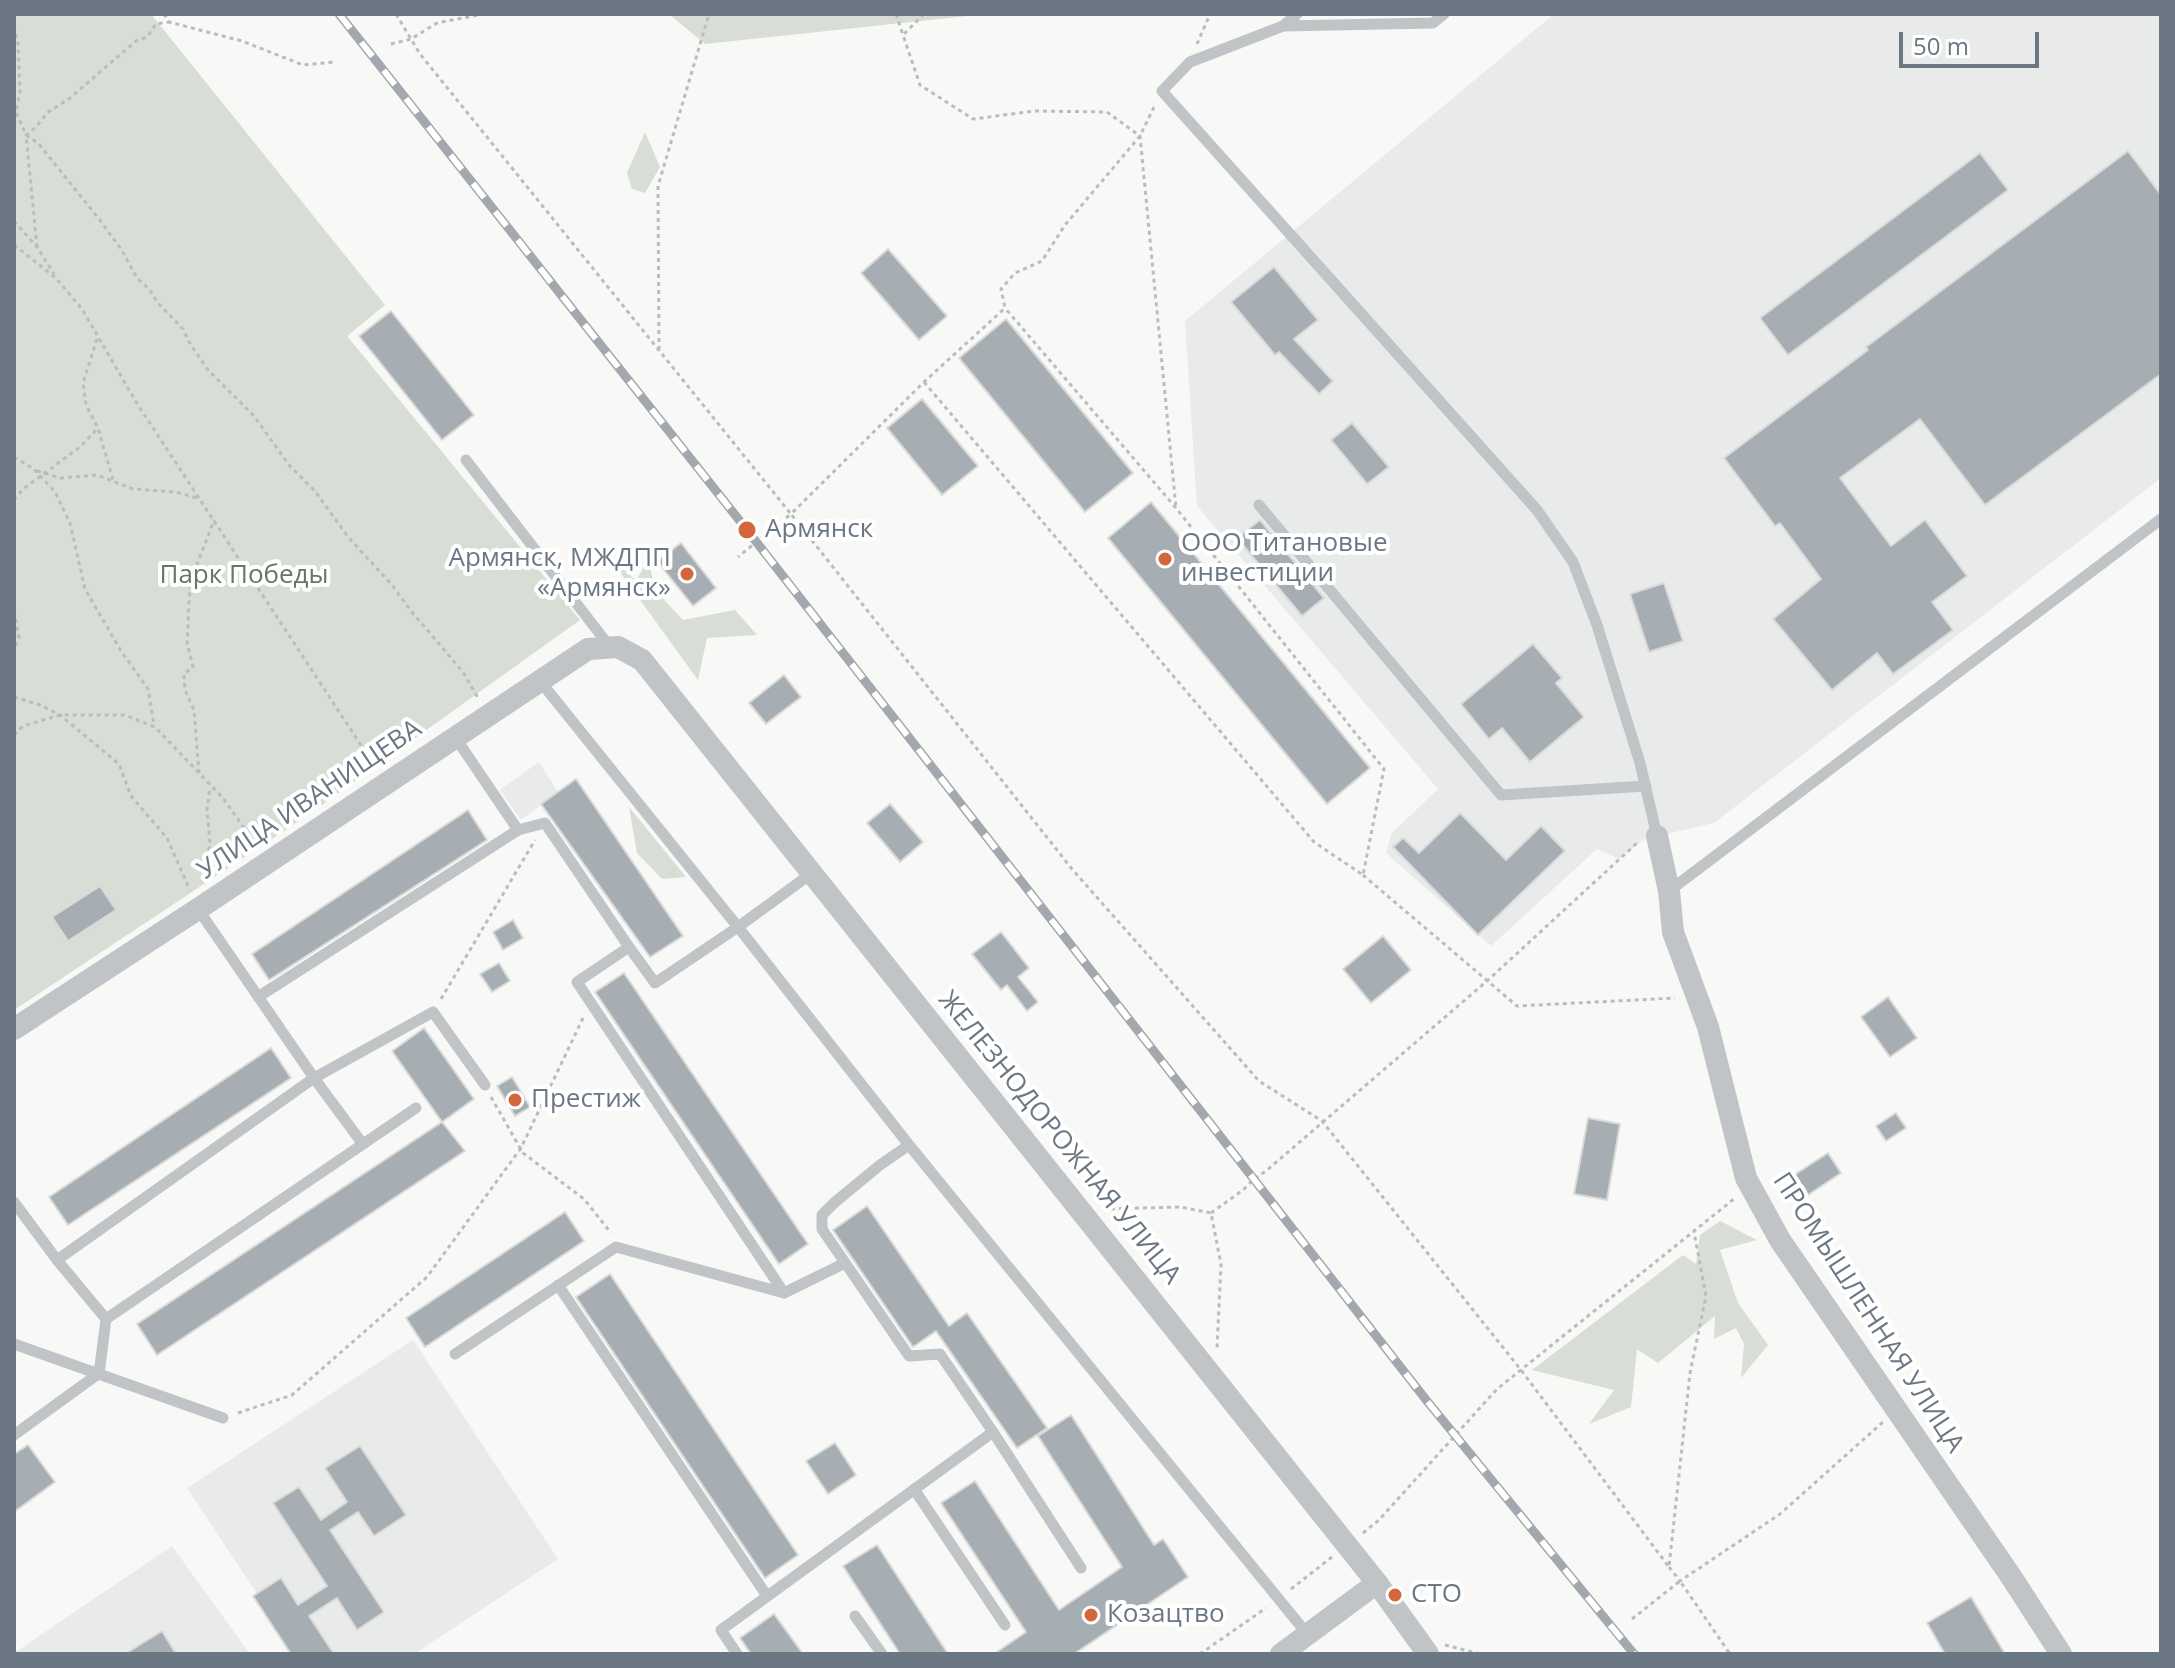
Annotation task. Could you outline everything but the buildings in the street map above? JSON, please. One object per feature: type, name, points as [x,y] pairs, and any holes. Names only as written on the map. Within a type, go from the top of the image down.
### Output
[{"type":"street","name":"УЛИЦА ИВАНИЩЕВА","points":[[14,1029],[588,649],[610,647]]},
{"type":"street","name":"ЖЕЛЕЗНОДОРОЖНАЯ УЛИЦА","points":[[610,647],[618,647],[642,660],[1347,1545],[1428,1654]]},
{"type":"street","name":"ПРОМЫШЛЕННАЯ УЛИЦА","points":[[1656,831],[1669,891],[1673,932],[1708,1027],[1746,1178],[1780,1240],[2061,1654]]},
{"type":"street","points":[[1281,1654],[1377,1583]]},
{"type":"lane","points":[[1297,14],[1283,26],[1190,62],[1162,91],[1537,510],[1573,562],[1597,625],[1640,763],[1656,831]]},
{"type":"lane","points":[[1283,26],[1433,23],[1444,14]]},
{"type":"lane","points":[[466,460],[610,647]]},
{"type":"lane","points":[[1259,505],[1501,795],[1646,786]]},
{"type":"lane","points":[[1669,891],[2161,519]]},
{"type":"lane","points":[[540,681],[909,1145],[1308,1635]]},
{"type":"lane","points":[[455,737],[518,830]]},
{"type":"lane","points":[[258,997],[518,830],[545,823],[655,983],[812,873]]},
{"type":"lane","points":[[198,909],[362,1143]]},
{"type":"lane","points":[[629,947],[577,982],[784,1293]]},
{"type":"lane","points":[[57,1260],[314,1078],[433,1012],[485,1085]]},
{"type":"lane","points":[[106,1319],[416,1108]]},
{"type":"lane","points":[[909,1145],[880,1165],[822,1215],[822,1229],[909,1356],[940,1354],[1081,1568]]},
{"type":"lane","points":[[14,1202],[106,1319],[99,1374],[14,1435]]},
{"type":"lane","points":[[455,1354],[616,1247],[784,1293],[845,1263]]},
{"type":"lane","points":[[558,1285],[767,1596]]},
{"type":"lane","points":[[14,1344],[223,1418]]},
{"type":"lane","points":[[737,1654],[721,1630],[993,1432]]},
{"type":"lane","points":[[914,1489],[1005,1625]]},
{"type":"lane","points":[[855,1616],[882,1654]]},
{"type":"path","points":[[164,14],[169,22]]},
{"type":"path","points":[[396,14],[420,54],[1072,869],[1259,1081],[1322,1121],[1521,1370],[1680,1581],[1730,1654]]},
{"type":"path","points":[[391,44],[411,39],[437,23],[483,14]]},
{"type":"path","points":[[659,350],[658,186],[709,14]]},
{"type":"path","points":[[896,14],[920,85],[973,119],[1035,111],[1107,112],[1140,136],[1176,508]]},
{"type":"path","points":[[903,35],[924,14]]},
{"type":"path","points":[[1190,62],[1210,14]]},
{"type":"path","points":[[26,135],[47,113],[70,98],[136,41],[147,37],[156,24],[169,22],[242,41],[303,65],[335,62]]},
{"type":"path","points":[[14,26],[20,91],[16,112],[26,135],[37,247]]},
{"type":"path","points":[[1162,91],[1140,136],[1065,225],[1042,261],[1015,273],[1001,289],[1005,308],[1176,508],[1384,769],[1363,875]]},
{"type":"path","points":[[26,135],[38,143],[99,219],[137,278],[183,329],[208,370],[254,416],[289,465],[314,490],[348,537],[463,672],[489,715]]},
{"type":"path","points":[[14,221],[82,309],[136,402],[386,783]]},
{"type":"path","points":[[14,245],[56,278]]},
{"type":"path","points":[[738,557],[791,514],[924,382],[1005,308]]},
{"type":"path","points":[[97,336],[83,383],[86,405],[98,428],[114,480]]},
{"type":"path","points":[[924,382],[1314,842],[1363,875],[1517,1006],[1697,997]]},
{"type":"path","points":[[14,500],[23,489],[80,447],[98,428]]},
{"type":"path","points":[[14,457],[44,476],[55,492],[70,523],[85,589],[121,651],[148,689],[155,727]]},
{"type":"path","points":[[44,476],[97,475],[133,489],[190,495],[206,507]]},
{"type":"path","points":[[199,774],[194,710],[185,690],[184,674],[193,667],[187,643],[190,583],[214,520]]},
{"type":"path","points":[[14,611],[19,638],[14,653]]},
{"type":"path","points":[[14,697],[60,715],[119,764],[131,796],[167,838],[198,909]]},
{"type":"path","points":[[14,735],[23,726],[60,715],[125,715],[155,727],[223,798],[268,862]]},
{"type":"path","points":[[198,909],[210,843],[207,810],[210,787]]},
{"type":"path","points":[[433,1012],[545,823]]},
{"type":"path","points":[[1079,1209],[1181,1207],[1211,1213],[1243,1190],[1487,981],[1656,831]]},
{"type":"path","points":[[223,1418],[292,1395],[427,1277],[521,1148],[590,1001]]},
{"type":"path","points":[[485,1085],[523,1153],[584,1199],[623,1249]]},
{"type":"path","points":[[1200,1654],[1279,1599],[1379,1520],[1497,1389],[1751,1187]]},
{"type":"path","points":[[1211,1213],[1221,1264],[1216,1380]]},
{"type":"path","points":[[1669,1567],[1690,1373],[1706,1296],[1694,1232]]},
{"type":"path","points":[[1632,1619],[1680,1581],[1780,1514],[1896,1409]]},
{"type":"shaded area","points":[[1554,14],[2161,14],[2161,478],[1714,823],[1644,839],[1619,859],[1597,849],[1491,946],[1386,853],[1391,834],[1438,789],[1197,506],[1185,321]]},
{"type":"shaded area","points":[[539,762],[558,792],[521,820],[500,790]]},
{"type":"shaded area","points":[[413,1340],[558,1559],[414,1654],[297,1654],[187,1488]]},
{"type":"shaded area","points":[[172,1546],[250,1654],[14,1654],[14,1653]]},
{"type":"green space","name":"Парк Победы","points":[[14,14],[151,14],[385,305],[347,336],[580,620],[305,817],[14,1010]]},
{"type":"green space","points":[[669,14],[986,14],[705,44]]},
{"type":"green space","points":[[645,132],[660,167],[645,193],[632,189],[627,173]]},
{"type":"green space","points":[[601,546],[636,581],[649,558],[654,589],[683,620],[735,610],[757,635],[707,638],[698,680]]},
{"type":"green space","points":[[629,807],[686,877],[662,879],[637,853]]},
{"type":"green space","points":[[1720,1221],[1757,1240],[1720,1250],[1738,1303],[1768,1345],[1741,1378],[1744,1344],[1736,1328],[1714,1339],[1715,1316],[1658,1363],[1637,1349],[1631,1407],[1589,1424],[1614,1390],[1532,1370],[1683,1255],[1696,1264],[1700,1235]]},
{"type":"railway","points":[[339,14],[747,530],[1427,1401],[1634,1654]]},
{"type":"place","name":"Армянск","points":[[747,530]]},
{"type":"place","name":"ООО Титановые инвестиции","points":[[1165,559]]},
{"type":"place","name":"Армянск, МЖДПП «Армянск»","points":[[687,574]]},
{"type":"place","name":"Престиж","points":[[515,1100]]},
{"type":"place","name":"СТО","points":[[1395,1595]]},
{"type":"place","name":"Козацтво","points":[[1091,1615]]}]
